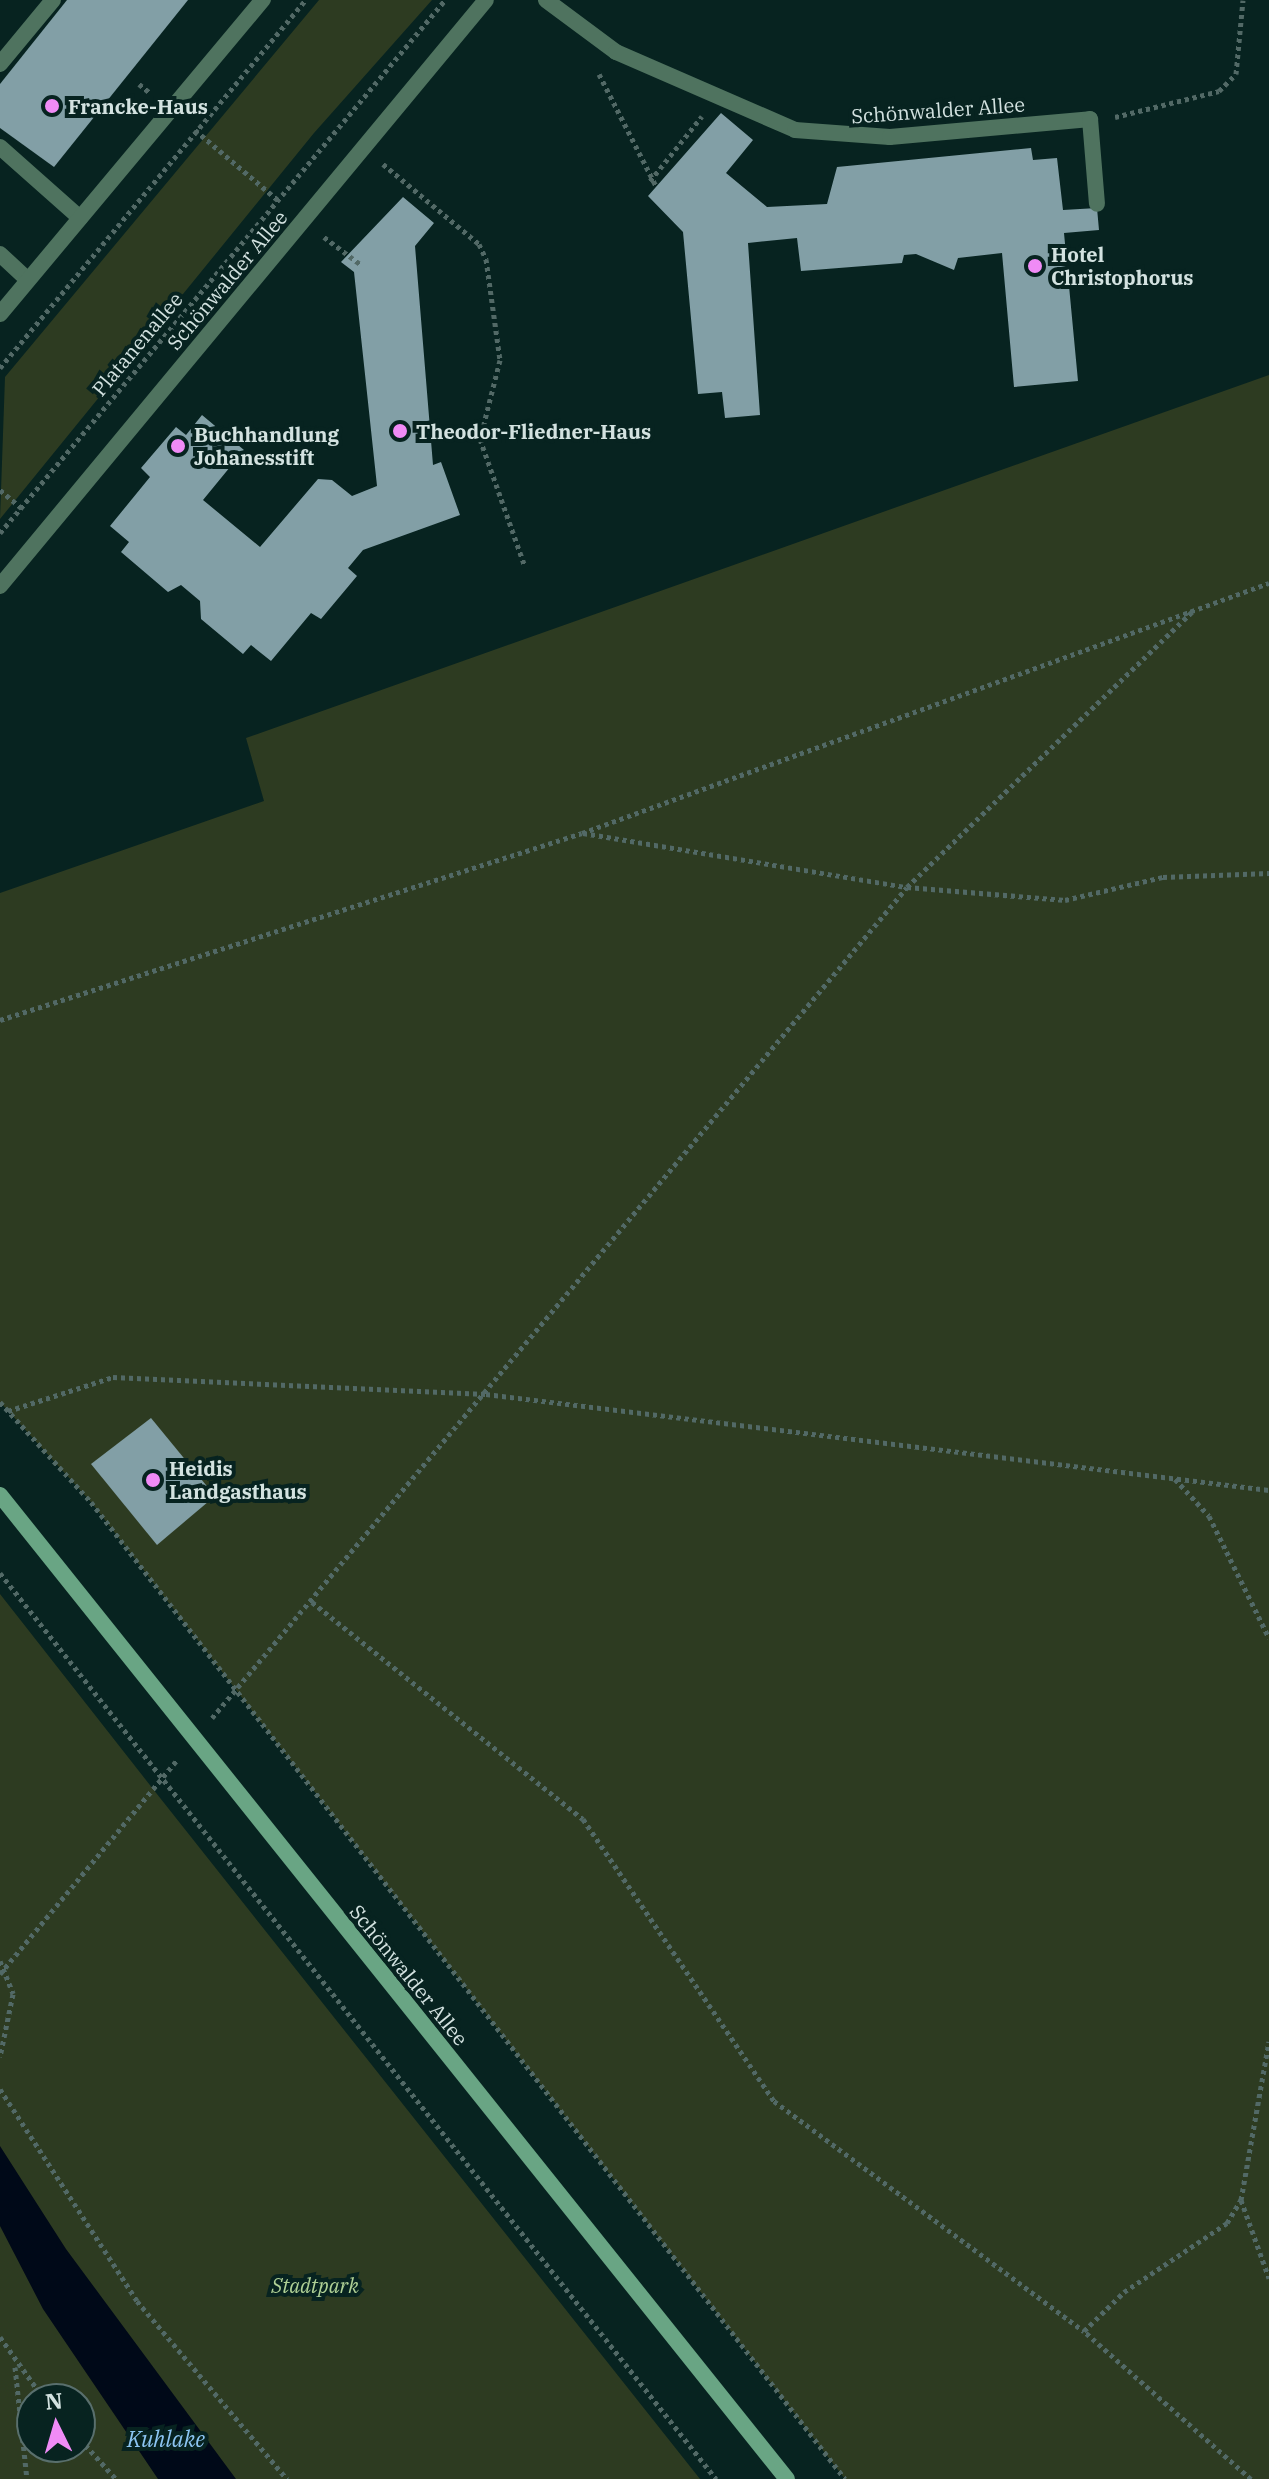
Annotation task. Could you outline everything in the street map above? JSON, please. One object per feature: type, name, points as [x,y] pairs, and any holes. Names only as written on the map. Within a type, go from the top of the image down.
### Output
[{"type":"main road","name":"Schönwalder Allee","points":[[0,1495],[787,2479]]},
{"type":"street","points":[[0,64],[53,0]]},
{"type":"street","name":"Schönwalder Allee","points":[[0,586],[486,0]]},
{"type":"street","name":"Schönwalder Allee","points":[[546,0],[616,52],[795,130],[841,137],[1090,119]]},
{"type":"street","points":[[0,314],[260,1]]},
{"type":"street","points":[[1090,119],[1097,204]]},
{"type":"street","points":[[0,147],[80,218]]},
{"type":"street","points":[[0,254],[28,280]]},
{"type":"path","points":[[0,368],[306,0]]},
{"type":"path","name":"Platanenallee","points":[[0,533],[445,0]]},
{"type":"path","points":[[1090,119],[1161,110],[1219,91],[1236,74],[1243,0]]},
{"type":"path","points":[[581,25],[650,181],[656,186]]},
{"type":"path","points":[[139,84],[360,264]]},
{"type":"path","points":[[650,181],[714,97]]},
{"type":"path","points":[[363,148],[479,244],[486,259],[500,360],[480,439],[524,564]]},
{"type":"path","points":[[0,490],[47,529]]},
{"type":"path","points":[[0,1020],[582,833],[1269,583]]},
{"type":"path","points":[[0,1974],[907,887],[1194,610]]},
{"type":"path","points":[[582,833],[907,887],[1065,900],[1163,877],[1269,873]]},
{"type":"path","points":[[8,1411],[113,1377],[486,1394],[1269,1490]]},
{"type":"path","points":[[0,1402],[91,1502],[845,2479]]},
{"type":"path","points":[[1175,1479],[1209,1516],[1269,1638]]},
{"type":"path","points":[[0,1573],[716,2479]]},
{"type":"path","points":[[312,1602],[583,1819],[774,2101],[1084,2331],[1251,2479]]},
{"type":"path","points":[[0,1961],[6,1967],[13,2018],[0,2057]]},
{"type":"path","points":[[1084,2331],[1124,2292],[1227,2223],[1241,2200],[1269,2041]]},
{"type":"path","points":[[0,2089],[137,2301],[287,2479]]},
{"type":"path","points":[[1241,2200],[1269,2278]]},
{"type":"path","points":[[0,2337],[15,2367],[30,2383]]},
{"type":"path","points":[[15,2367],[27,2479]]},
{"type":"path","points":[[96,2457],[116,2479]]},
{"type":"green space","points":[[319,0],[432,0],[314,133],[0,519],[5,377]]},
{"type":"green space","points":[[1269,375],[1269,2479],[845,2479],[91,1502],[0,1402],[0,893],[264,801],[246,738]]},
{"type":"green space","name":"Stadtpark","points":[[0,1594],[153,1789],[700,2479],[0,2479]]},
{"type":"water","name":"Kuhlake","points":[[0,2146],[66,2249],[236,2479],[158,2479],[96,2383],[43,2309],[0,2226]]},
{"type":"building","name":"Francke-Haus","points":[[67,0],[188,0],[54,167],[0,128],[0,84]]},
{"type":"building","name":"Hotel Christophorus","points":[[721,113],[753,140],[726,173],[767,207],[827,204],[837,167],[1031,148],[1033,160],[1057,158],[1063,210],[1097,208],[1099,230],[1064,233],[1078,381],[1014,387],[1002,253],[958,258],[954,270],[916,254],[904,255],[902,263],[801,271],[797,238],[748,243],[760,415],[725,418],[722,392],[698,394],[683,232],[648,196]]},
{"type":"building","name":"Theodor-Fliedner-Haus","points":[[403,197],[434,223],[415,246],[433,465],[441,462],[460,515],[363,550],[348,568],[357,576],[321,619],[311,613],[271,661],[251,645],[243,654],[201,619],[200,601],[181,585],[168,592],[121,552],[129,542],[110,526],[150,477],[141,468],[176,427],[186,435],[202,415],[244,450],[203,500],[260,547],[318,479],[332,480],[352,496],[377,486],[354,272],[341,262]]},
{"type":"building","name":"Heidis Landgasthaus","points":[[151,1418],[215,1496],[157,1545],[91,1464]]},
{"type":"place","name":"Francke-Haus","points":[[52,106]]},
{"type":"place","name":"Hotel Christophorus","points":[[1035,266]]},
{"type":"place","name":"Theodor-Fliedner-Haus","points":[[400,431]]},
{"type":"place","name":"Buchhandlung Johanesstift","points":[[178,446]]},
{"type":"place","name":"Heidis Landgasthaus","points":[[153,1480]]}]
